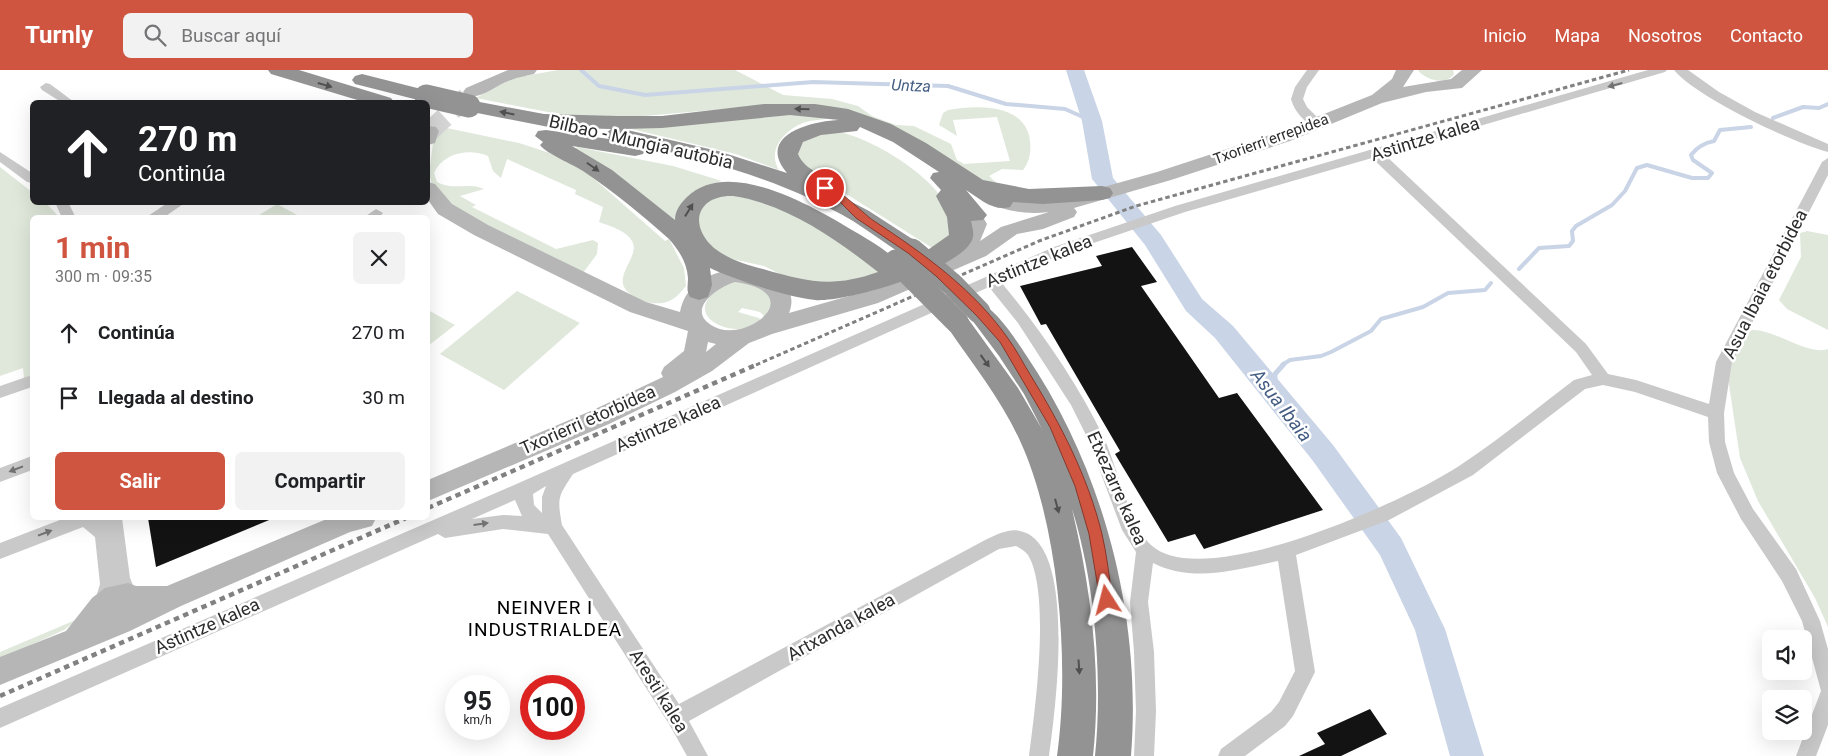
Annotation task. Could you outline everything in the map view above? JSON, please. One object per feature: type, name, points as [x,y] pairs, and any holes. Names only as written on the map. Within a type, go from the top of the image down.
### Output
[{"type":"highway","points":[[278,70],[377,100]]},
{"type":"highway","name":"Bilbao - Mungia autobia","points":[[328,70],[388,100]]},
{"type":"highway","name":"Bilbao - Mungia autobia","points":[[430,119],[465,106],[545,120],[720,158],[788,182],[859,215],[893,265],[953,285],[998,381],[1031,436],[1058,506],[1075,614],[1080,676],[1075,756]]},
{"type":"highway","name":"Bilbao - Mungia autobia","points":[[465,106],[518,131],[633,149],[699,164],[769,188],[827,216],[920,284],[1004,340],[1056,426],[1084,495],[1095,534],[1110,617],[1114,676],[1113,756]]},
{"type":"highway","points":[[545,120],[626,123],[663,122],[759,110],[806,109],[826,111],[864,120],[884,128],[962,179],[1005,203]]},
{"type":"highway","points":[[859,215],[841,198],[810,179],[791,163],[788,151],[792,143],[799,136],[820,127],[844,126],[857,128],[892,144],[932,172],[959,196],[976,220]]},
{"type":"highway","points":[[518,131],[570,153],[593,167],[673,230],[689,246],[699,267],[701,279],[699,291]]},
{"type":"highway","points":[[893,265],[833,229],[760,195],[731,189],[720,190],[702,196],[688,209],[685,217],[688,231],[713,259],[760,278],[802,289],[838,291],[857,288],[887,278],[944,253],[961,237],[960,222],[951,201],[938,185],[932,172]]},
{"type":"highway","points":[[962,179],[997,192],[1025,197],[1049,199],[1104,195]]},
{"type":"street","points":[[465,106],[505,76],[528,70]]},
{"type":"street","points":[[1313,70],[1298,92],[1296,101],[1298,107],[1318,124]]},
{"type":"street","name":"Txorierri errepidea","points":[[1376,100],[1392,89],[1405,70]]},
{"type":"street","points":[[1409,70],[1423,81],[1444,86]]},
{"type":"street","name":"Astintze kalea","points":[[0,718],[527,487],[1059,250],[1148,220],[1661,70]]},
{"type":"street","points":[[1680,70],[1706,90],[1763,122],[1828,148]]},
{"type":"street","name":"Txorierri errepidea","points":[[1005,203],[1048,206],[1104,195],[1318,124],[1376,100],[1413,90],[1461,83],[1468,72]]},
{"type":"street","points":[[46,87],[65,100]]},
{"type":"street","points":[[1376,154],[1581,348],[1603,379]]},
{"type":"street","points":[[0,156],[30,178]]},
{"type":"street","name":"Asua Ibaia etorbidea","points":[[1828,162],[1724,362],[1716,413],[1717,442],[1726,473],[1747,514],[1788,575],[1811,621],[1828,685]]},
{"type":"street","points":[[430,190],[445,209],[459,218],[638,307],[699,327],[718,337],[742,337],[768,326],[778,315],[782,302],[781,296],[760,278]]},
{"type":"street","name":"Txorierri errepidea","points":[[768,326],[870,298],[950,265],[979,251],[1013,230],[1036,224],[1104,195]]},
{"type":"street","points":[[638,307],[657,308],[674,306],[718,278],[734,274],[760,278],[806,296],[820,297],[847,294],[893,265],[952,254],[970,240],[976,220],[984,205],[1005,203],[1018,209],[1022,216],[1013,230],[994,233],[976,220]]},
{"type":"street","points":[[157,215],[175,205]]},
{"type":"street","name":"Etxezarre kalea","points":[[991,280],[1023,320],[1077,402],[1096,439],[1131,530],[1145,551],[1139,602],[1144,652],[1144,756]]},
{"type":"street","points":[[699,291],[692,305],[691,313],[699,327]]},
{"type":"street","name":"Txorierri etorbidea","points":[[430,479],[527,435],[654,382],[680,368],[694,355],[699,327]]},
{"type":"street","name":"Txorierri etorbidea","points":[[430,490],[601,417],[674,382],[704,365],[742,337]]},
{"type":"street","points":[[1145,551],[1172,564],[1190,566],[1241,562],[1286,551],[1348,530],[1383,515],[1467,470],[1580,384],[1603,379],[1636,386],[1716,413]]},
{"type":"street","points":[[0,392],[30,382]]},
{"type":"street","points":[[0,475],[30,464]]},
{"type":"street","name":"Aresti kalea","points":[[568,468],[553,487],[549,496],[553,527],[676,717],[698,756]]},
{"type":"street","points":[[527,487],[542,495],[550,506]]},
{"type":"street","name":"Aresti kalea","points":[[527,487],[523,497],[524,506],[529,514],[553,527]]},
{"type":"street","points":[[0,551],[78,520]]},
{"type":"street","points":[[88,520],[102,526],[109,584],[117,609]]},
{"type":"street","points":[[112,520],[122,578],[117,609]]},
{"type":"street","points":[[0,672],[71,641],[117,609],[171,598],[352,520]]},
{"type":"street","name":"Astintze kalea","points":[[415,535],[503,522],[553,527]]},
{"type":"street","name":"Artxanda kalea","points":[[676,717],[1007,538],[1020,538],[1030,544],[1038,554],[1045,577],[1048,626],[1047,701],[1039,756]]},
{"type":"street","points":[[1228,756],[1250,750],[1278,720],[1286,709],[1305,672],[1286,551]]},
{"type":"street","points":[[1816,746],[1828,698]]},
{"type":"shaded area","points":[[558,70],[735,70],[783,95],[832,99],[858,106],[872,116],[896,125],[914,126],[951,144],[957,160],[964,164],[1010,161],[997,117],[953,120],[957,136],[939,125],[943,113],[948,110],[972,107],[998,109],[1010,113],[1019,119],[1026,129],[1030,141],[1030,156],[1023,170],[1002,169],[989,176],[1012,197],[883,124],[770,105],[633,117],[599,117],[558,114],[476,98],[513,78]]},
{"type":"shaded area","points":[[1418,70],[1453,70],[1454,74],[1450,78],[1441,81],[1425,77]]},
{"type":"shaded area","points":[[775,113],[829,118],[806,122],[785,135],[780,141],[775,155],[779,170],[736,154],[627,128]]},
{"type":"shaded area","points":[[442,127],[519,143],[562,157],[583,169],[665,241],[669,239],[684,268],[686,286],[676,297],[666,302],[647,302],[633,296],[623,283],[623,276],[633,254],[632,241],[622,231],[599,222],[603,207],[575,194],[576,190],[507,159],[501,178],[493,171],[488,156],[473,152],[450,157],[438,166],[434,173],[437,182],[443,185],[472,186],[484,189],[460,196],[476,205],[472,207],[556,249],[593,240],[598,243],[597,254],[583,273],[453,208],[432,185],[430,166],[433,143]]},
{"type":"shaded area","points":[[834,131],[848,134],[880,148],[896,157],[925,179],[937,191],[945,203],[955,232],[934,249],[808,170],[797,155],[798,147],[805,140]]},
{"type":"shaded area","points":[[577,147],[673,166],[722,181],[705,186],[693,194],[676,221],[575,150]]},
{"type":"shaded area","points":[[0,167],[30,190],[30,205],[48,205],[57,215],[30,215],[30,375],[24,379],[23,368],[0,376]]},
{"type":"shaded area","points":[[727,193],[769,204],[804,219],[884,270],[842,285],[790,279],[764,266],[732,259],[716,251],[700,235],[695,212],[703,203]]},
{"type":"shaded area","points":[[275,205],[279,205],[297,215],[259,215]]},
{"type":"shaded area","points":[[1807,231],[1828,235],[1828,330],[1787,309],[1779,300],[1801,257],[1800,233]]},
{"type":"shaded area","points":[[736,281],[752,282],[774,298],[765,317],[760,312],[742,308],[738,312],[759,318],[761,321],[747,327],[733,329],[714,322],[706,313],[705,307],[714,291],[721,286]]},
{"type":"shaded area","points":[[517,291],[580,323],[504,390],[440,354]]},
{"type":"shaded area","points":[[430,311],[455,325],[430,344]]},
{"type":"shaded area","points":[[1752,330],[1771,334],[1810,349],[1828,349],[1828,627],[1815,598],[1758,501],[1740,458],[1728,378],[1729,364],[1743,335]]},
{"type":"shaded area","points":[[78,619],[64,630],[0,659],[0,652]]},
{"type":"building","points":[[1132,247],[1157,282],[1141,286],[1219,398],[1237,393],[1323,510],[1204,549],[1195,534],[1168,542],[1115,454],[1120,451],[1046,324],[1041,325],[1020,286],[1102,266],[1096,256]]},
{"type":"building","points":[[148,520],[269,520],[156,567]]},
{"type":"building","points":[[1370,709],[1387,734],[1341,756],[1299,756],[1325,744],[1317,733]]},
{"type":"waterway","name":"Untza","points":[[581,70],[599,86],[645,95],[813,82],[948,86],[1006,104],[1065,109],[1092,121]]},
{"type":"waterway","name":"Asua Ibaia","points":[[1075,70],[1092,121],[1103,179],[1153,240],[1194,305],[1224,332],[1323,453],[1391,547],[1430,629],[1467,756]]},
{"type":"waterway","points":[[1773,118],[1803,107],[1819,108],[1828,104]]},
{"type":"waterway","points":[[1519,269],[1539,248],[1569,246],[1573,241],[1572,231],[1576,226],[1612,205],[1625,191],[1637,168],[1647,165],[1692,178],[1708,178],[1712,173],[1693,160],[1691,155],[1693,152],[1701,146],[1714,141],[1720,130],[1751,127]]},
{"type":"waterway","points":[[1282,365],[1290,360],[1321,356],[1331,352],[1371,331],[1381,319],[1423,307],[1448,293],[1485,290],[1491,283]]},
{"type":"waterway","points":[[1275,395],[1275,374],[1284,364]]},
{"type":"tunnel","points":[[430,131],[472,92]]},
{"type":"railway","points":[[756,365],[1039,241],[1136,206],[1629,70]]},
{"type":"railway","points":[[430,507],[758,364]]},
{"type":"railway","points":[[0,696],[401,520]]},
{"type":"district","name":"NEINVER I INDUSTRIALDEA","points":[[545,618]]},
{"type":"route","points":[[825,188],[841,198],[859,215],[912,250],[940,273],[980,312],[1004,340],[1056,426],[1081,486],[1095,534],[1107,600]]}]
